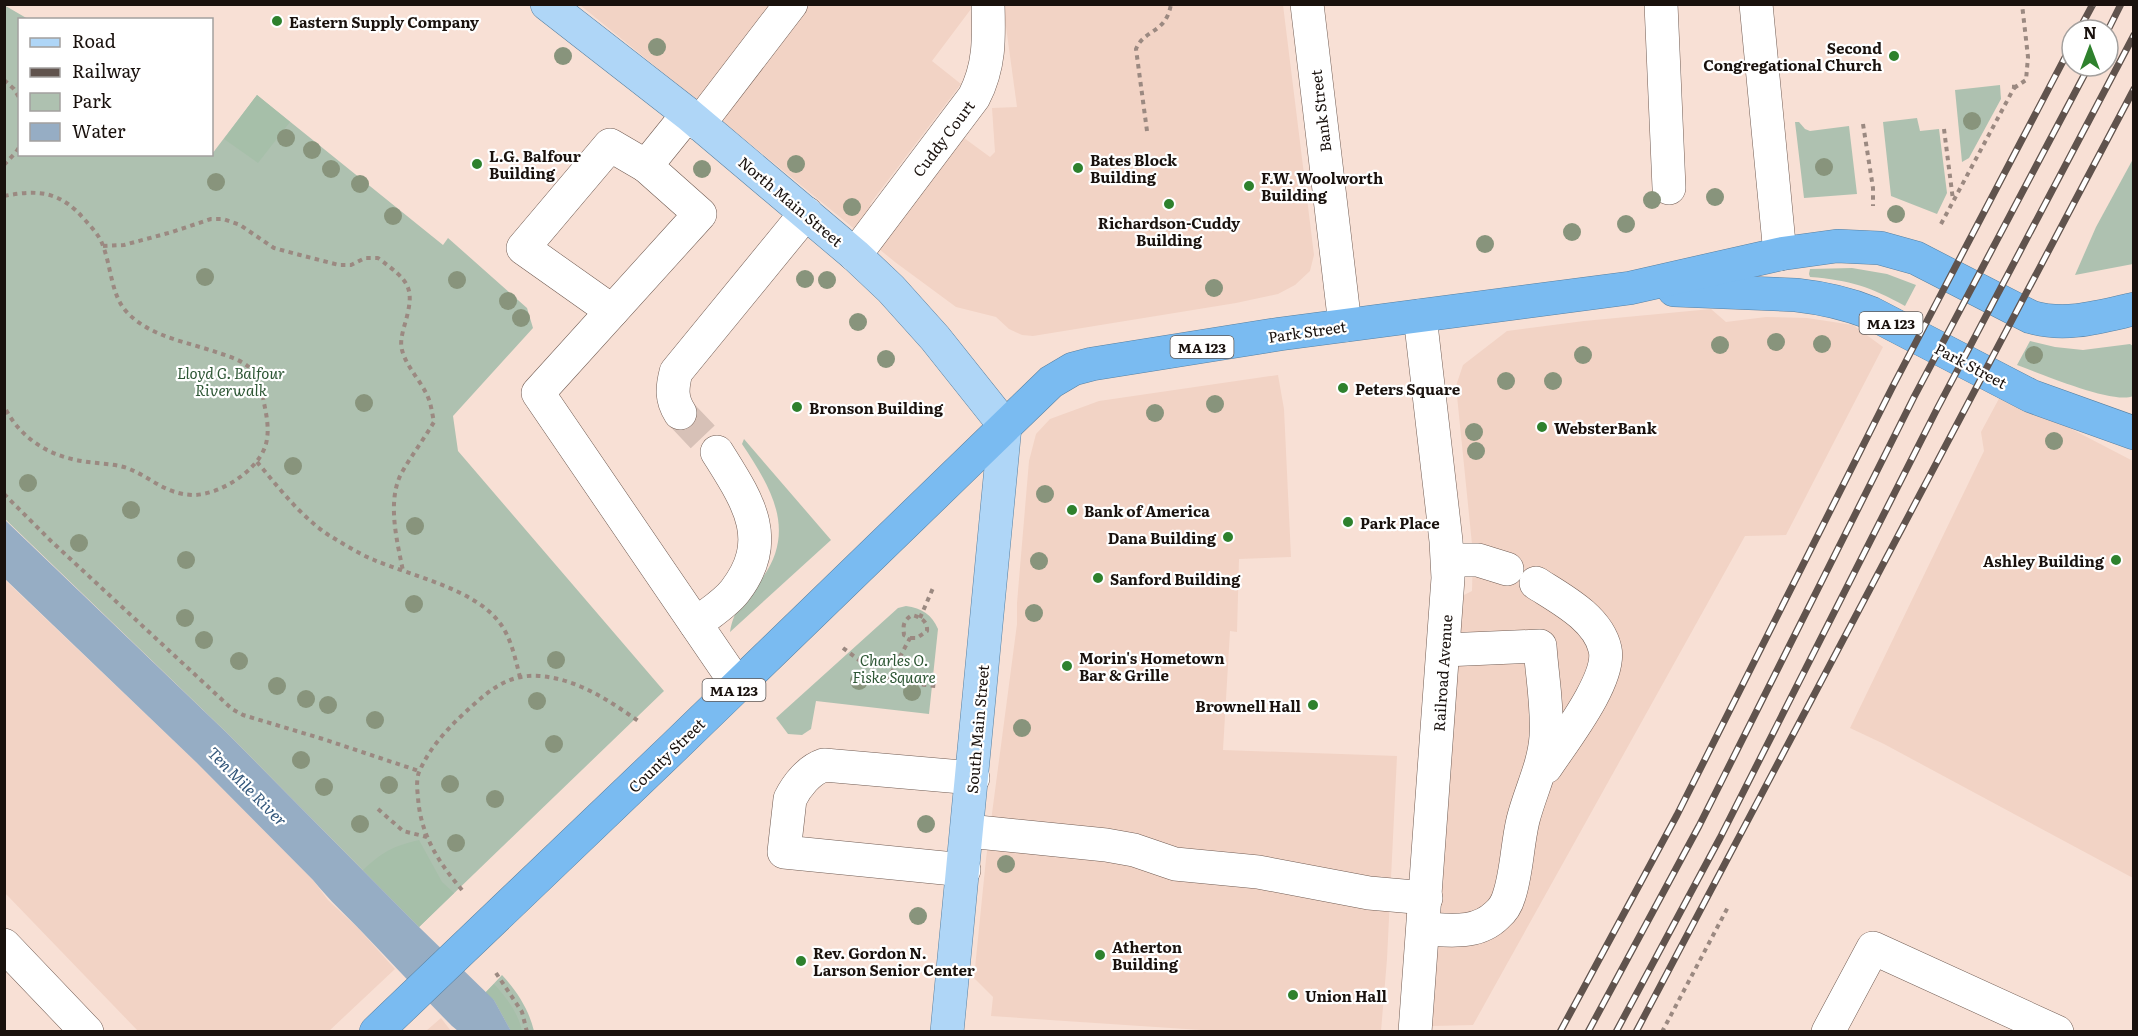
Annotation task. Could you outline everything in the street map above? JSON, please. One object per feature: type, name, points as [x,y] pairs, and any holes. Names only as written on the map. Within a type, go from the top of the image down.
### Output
[{"type":"highway","name":"Park Street","points":[[1005,426],[1056,378],[1082,366],[1345,325],[1630,288],[1780,254],[1837,246],[1859,246],[1899,253],[1935,267],[2031,317],[2045,321],[2076,322],[2133,309]]},
{"type":"highway","name":"Park Street","points":[[1630,288],[1796,295],[1817,297],[1852,306],[1879,317],[2031,396],[2133,433]]},
{"type":"highway","name":"County Street","points":[[376,1032],[738,686],[1005,426]]},
{"type":"main road","name":"North Main Street","points":[[548,4],[694,119],[855,255],[891,289],[929,331],[1005,426]]},
{"type":"main road","name":"South Main Street","points":[[947,1032],[1005,426]]},
{"type":"street","points":[[646,166],[694,119],[791,4]]},
{"type":"street","name":"Cuddy Court","points":[[855,255],[974,97],[987,64],[990,41],[988,4]]},
{"type":"street","name":"Bank Street","points":[[1307,4],[1345,325]]},
{"type":"street","points":[[1661,4],[1669,188]]},
{"type":"street","points":[[1756,4],[1780,254]]},
{"type":"street","points":[[612,311],[523,248],[610,145],[646,166],[700,214],[538,393],[738,686]]},
{"type":"street","points":[[680,414],[672,396],[676,372],[806,213]]},
{"type":"street","name":"Railroad Avenue","points":[[1415,1032],[1444,650],[1448,560],[1420,316]]},
{"type":"street","points":[[696,624],[734,592],[752,562],[756,546],[755,530],[745,501],[717,452]]},
{"type":"street","points":[[1448,560],[1478,560],[1507,569]]},
{"type":"street","points":[[1535,783],[1601,681],[1606,661],[1605,649],[1591,625],[1567,602],[1536,583]]},
{"type":"street","points":[[968,831],[1106,844],[1134,850],[1175,864],[1258,872],[1369,892],[1469,929],[1480,927],[1498,915],[1508,898],[1522,822],[1545,753],[1547,724],[1540,646],[1444,650]]},
{"type":"street","points":[[964,870],[784,852],[790,799],[816,768],[824,765],[973,778]]},
{"type":"street","points":[[4,945],[87,1032]]},
{"type":"street","points":[[1828,1032],[1873,948],[2057,1032]]},
{"type":"path","points":[[1147,131],[1136,49],[1141,41],[1161,27],[1168,17],[1171,4]]},
{"type":"path","points":[[1941,224],[2014,86],[2026,80],[2028,57],[2022,4]]},
{"type":"path","points":[[4,80],[18,96]]},
{"type":"path","points":[[1863,124],[1873,188],[1873,206]]},
{"type":"path","points":[[1944,129],[1953,201]]},
{"type":"path","points":[[4,165],[18,149]]},
{"type":"path","points":[[4,196],[24,192],[56,196],[69,204],[95,231],[103,246],[124,310],[138,322],[162,336],[243,362],[259,383],[267,418],[266,445],[257,462],[226,487],[210,493],[178,494],[128,468],[65,458],[43,449],[25,436],[4,406]]},
{"type":"path","points":[[103,246],[123,245],[211,219],[223,219],[240,225],[274,248],[339,265],[351,265],[365,258],[378,258],[402,276],[410,289],[410,304],[401,338],[401,348],[428,397],[434,422],[401,474],[395,492],[395,515],[403,571]]},
{"type":"path","points":[[257,462],[314,524],[330,536],[372,559],[467,595],[483,606],[499,621],[507,633],[520,677]]},
{"type":"path","points":[[4,494],[51,541],[232,709],[243,715],[419,771]]},
{"type":"path","points":[[920,618],[933,588]]},
{"type":"path","points":[[912,615],[920,618],[927,627],[927,632],[917,638],[909,638],[904,635],[903,624],[912,615]]},
{"type":"path","points":[[887,681],[909,638]]},
{"type":"path","points":[[843,648],[887,681],[936,686]]},
{"type":"path","points":[[462,890],[433,851],[418,804],[419,771],[442,736],[465,712],[493,687],[504,681],[540,676],[584,687],[608,700],[641,723]]},
{"type":"path","points":[[378,809],[403,831],[428,838]]},
{"type":"path","points":[[1662,1032],[1728,907]]},
{"type":"path","points":[[496,973],[522,1012],[527,1032]]},
{"type":"shaded area","points":[[580,5],[974,5],[932,61],[961,84],[870,204],[893,222],[960,135],[990,157],[995,152],[992,108],[1017,107],[1003,5],[1283,5],[1314,255],[1310,271],[1295,285],[1278,294],[1033,336],[1022,335],[1009,329],[996,317],[956,307],[895,262]]},
{"type":"shaded area","points":[[1711,309],[1726,322],[1766,317],[1807,318],[1853,325],[1883,347],[1786,535],[1745,536],[1473,1025],[1432,1026],[1458,598],[1472,591],[1473,554],[1456,386],[1463,365],[1507,331]]},
{"type":"shaded area","points":[[1278,375],[1284,409],[1291,557],[1239,559],[1237,632],[1230,631],[1223,750],[1397,756],[1387,959],[1381,1031],[1216,1031],[991,1016],[993,997],[974,978],[986,859],[1017,624],[1029,461],[1036,434],[1050,419],[1099,401]]},
{"type":"shaded area","points":[[2002,393],[2133,461],[2133,878],[1850,728],[1984,451],[1981,432]]},
{"type":"shaded area","points":[[4,579],[197,763],[313,880],[328,900],[358,928],[395,969],[329,1031],[138,1031],[5,893]]},
{"type":"shaded area","points":[[441,1018],[451,1031],[426,1031]]},
{"type":"green space","name":"Lloyd G. Balfour Riverwalk","points":[[4,5],[26,18],[18,18],[18,156],[213,156],[213,153],[257,95],[443,245],[448,238],[527,308],[533,328],[453,416],[458,451],[664,691],[419,927],[228,734],[5,519]]},
{"type":"green space","points":[[2000,85],[2001,99],[1969,158],[1962,162],[1955,90]]},
{"type":"green space","points":[[257,95],[290,122],[258,163],[224,139]]},
{"type":"green space","points":[[1917,118],[1920,131],[1939,129],[1947,193],[1937,214],[1891,196],[1883,122]]},
{"type":"green space","points":[[1795,122],[1799,122],[1810,131],[1849,126],[1857,194],[1804,198]]},
{"type":"green space","points":[[2133,159],[2133,264],[2075,275],[2096,227]]},
{"type":"green space","points":[[1852,268],[1887,274],[1916,285],[1905,306],[1860,286],[1837,280],[1810,277],[1809,274],[1810,269]]},
{"type":"green space","points":[[2030,341],[2083,350],[2130,344],[2133,346],[2133,396],[2123,398],[2094,392],[2017,365]]},
{"type":"green space","points":[[744,439],[831,540],[730,632],[738,608],[763,577],[773,559],[778,542],[779,525],[776,508],[762,476],[742,444]]},
{"type":"green space","name":"Charles O. Fiske Square","points":[[906,606],[926,613],[938,629],[929,714],[816,701],[811,729],[802,735],[788,734],[776,718],[898,608]]},
{"type":"green space","points":[[419,840],[442,882],[454,893],[419,927],[363,870],[388,850]]},
{"type":"green space","points":[[502,975],[522,1001],[534,1031],[511,1031],[494,1000],[485,993]]},
{"type":"green space","points":[[494,984],[511,1006],[522,1031],[511,1031],[494,1000],[485,993]]},
{"type":"water","name":"Ten Mile River","points":[[4,519],[228,734],[494,1000],[511,1031],[458,1031],[452,1026],[313,880],[197,763],[5,579]]},
{"type":"tunnel","points":[[680,413],[717,452]]},
{"type":"railway","points":[[2085,18],[2093,4]]},
{"type":"railway","points":[[2114,18],[2121,4]]},
{"type":"railway","points":[[1616,1032],[1720,838],[1937,409],[2134,35]]},
{"type":"railway","points":[[1560,1032],[1677,815],[1893,386],[2060,67]]},
{"type":"railway","points":[[1588,1032],[1699,826],[1914,397],[2083,78]]},
{"type":"railway","points":[[1636,1032],[2134,89]]},
{"type":"place","name":"Eastern Supply Company","points":[[277,21]]},
{"type":"place","name":"Second Congregational Church","points":[[1894,56]]},
{"type":"place","name":"L.G. Balfour Building","points":[[477,164]]},
{"type":"place","name":"Bates Block Building","points":[[1078,168]]},
{"type":"place","name":"F.W. Woolworth Building","points":[[1249,186]]},
{"type":"place","name":"Richardson-Cuddy Building","points":[[1169,204]]},
{"type":"place","name":"Peters Square","points":[[1343,388]]},
{"type":"place","name":"Bronson Building","points":[[797,407]]},
{"type":"place","name":"WebsterBank","points":[[1542,427]]},
{"type":"place","name":"Bank of America","points":[[1072,510]]},
{"type":"place","name":"Park Place","points":[[1348,522]]},
{"type":"place","name":"Dana Building","points":[[1228,537]]},
{"type":"place","name":"Ashley Building","points":[[2116,560]]},
{"type":"place","name":"Sanford Building","points":[[1098,578]]},
{"type":"place","name":"Morin's Hometown Bar & Grille","points":[[1067,666]]},
{"type":"place","name":"Brownell Hall","points":[[1313,705]]},
{"type":"place","name":"Atherton Building","points":[[1100,955]]},
{"type":"place","name":"Rev. Gordon N. Larson Senior Center","points":[[801,961]]},
{"type":"place","name":"Union Hall","points":[[1293,995]]}]
